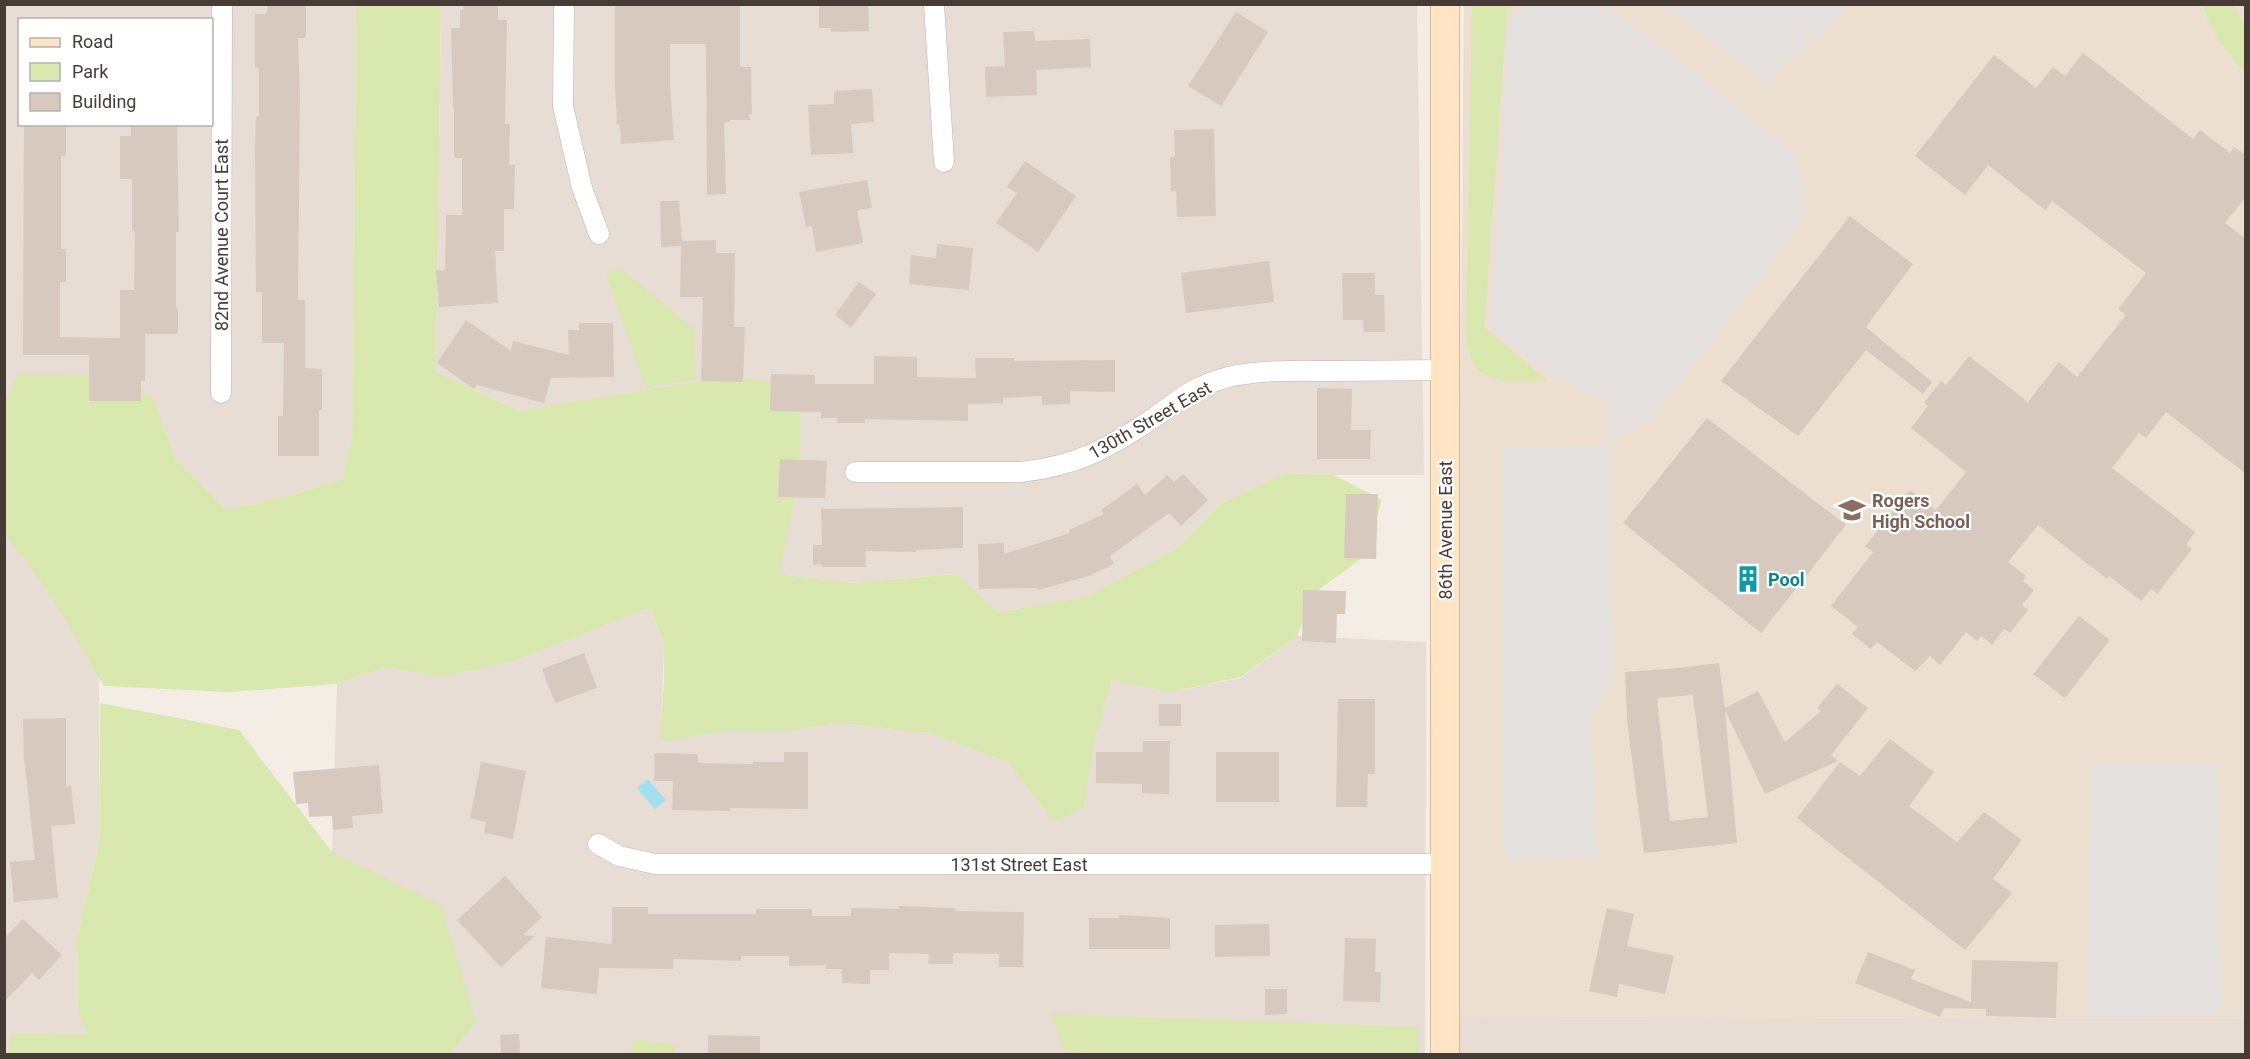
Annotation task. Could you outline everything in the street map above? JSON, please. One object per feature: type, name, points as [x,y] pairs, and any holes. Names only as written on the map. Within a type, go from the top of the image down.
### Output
[{"type":"street","name":"82nd Avenue Court East","points":[[221,393],[222,4]]},
{"type":"street","points":[[564,4],[563,106],[582,188],[599,234]]},
{"type":"street","points":[[934,4],[944,162]]},
{"type":"street","name":"86th Avenue East","points":[[1445,4],[1445,1054]]},
{"type":"street","name":"130th Street East","points":[[855,472],[1021,472],[1049,469],[1075,462],[1103,450],[1182,397],[1201,386],[1226,378],[1268,371],[1445,370]]},
{"type":"street","name":"131st Street East","points":[[598,844],[619,856],[655,864],[1445,864]]},
{"type":"shaded area","points":[[5,5],[356,5],[353,430],[343,479],[289,496],[227,510],[175,459],[156,403],[97,402],[100,838],[77,939],[78,1012],[88,1035],[88,1054],[5,1054]]},
{"type":"shaded area","points":[[441,5],[1417,5],[1424,475],[1285,473],[1220,504],[1179,547],[1086,597],[996,612],[957,574],[851,583],[778,574],[799,479],[731,376],[519,411],[436,372]]},
{"type":"shaded area","name":"Rogers High School","points":[[1464,5],[2245,5],[2245,1019],[1454,1016]]},
{"type":"shaded area","points":[[1525,5],[1605,5],[1692,71],[1788,150],[1795,158],[1804,184],[1803,216],[1790,238],[1669,396],[1653,415],[1635,429],[1605,439],[1607,400],[1550,376],[1489,328],[1503,178],[1504,90],[1510,18]]},
{"type":"shaded area","points":[[1663,5],[1847,5],[1819,40],[1804,29],[1808,54],[1782,60],[1767,83]]},
{"type":"shaded area","points":[[1612,446],[1613,683],[1591,710],[1597,857],[1509,860],[1505,857],[1503,848],[1503,447]]},
{"type":"shaded area","points":[[650,608],[664,643],[661,741],[725,731],[789,731],[839,723],[930,733],[1007,762],[1054,822],[1084,808],[1094,744],[1112,680],[1171,692],[1241,678],[1297,636],[1426,642],[1425,1054],[450,1054],[476,1023],[332,852],[337,684],[385,667],[444,677],[515,661]]},
{"type":"shaded area","points":[[2090,763],[2217,763],[2222,1015],[2087,1018]]},
{"type":"shaded area","points":[[1454,1016],[2246,1019],[2245,1054],[1454,1054]]},
{"type":"green space","points":[[356,4],[441,5],[436,372],[519,411],[731,376],[801,386],[799,479],[779,574],[851,583],[957,574],[997,612],[1086,597],[1179,547],[1220,504],[1285,473],[1334,475],[1382,500],[1365,556],[1314,593],[1297,636],[1241,677],[1171,692],[1112,680],[1094,744],[1084,808],[1054,822],[1007,762],[930,733],[839,723],[789,731],[725,731],[660,742],[664,643],[650,608],[515,661],[444,677],[385,667],[337,684],[229,692],[104,686],[48,591],[5,534],[5,400],[19,374],[129,376],[156,403],[175,459],[227,510],[289,496],[343,479],[353,430]]},
{"type":"green space","points":[[1472,5],[1514,5],[1507,11],[1484,327],[1547,380],[1510,381],[1492,378],[1477,369],[1466,342]]},
{"type":"green space","points":[[2203,5],[2233,5],[2245,28],[2245,72],[2220,41]]},
{"type":"green space","points":[[620,268],[694,329],[696,379],[646,388],[606,274]]},
{"type":"green space","points":[[100,703],[239,730],[332,852],[441,905],[476,1023],[450,1054],[7,1054],[12,1033],[88,1035],[78,1012],[77,939],[100,838]]},
{"type":"green space","points":[[1051,1014],[1418,1027],[1418,1054],[1099,1054],[1064,1050]]},
{"type":"green space","points":[[633,1039],[675,1045],[674,1054],[631,1054]]},
{"type":"water","points":[[648,779],[666,800],[655,809],[637,788]]},
{"type":"building","points":[[267,4],[306,4],[306,38],[298,38],[300,96],[298,300],[305,300],[305,368],[322,369],[319,456],[278,456],[278,416],[283,416],[284,343],[262,343],[262,292],[256,292],[255,147],[256,117],[259,117],[259,68],[255,67],[255,14],[267,14]]},
{"type":"building","points":[[463,4],[498,4],[498,20],[507,20],[505,124],[510,124],[509,165],[515,165],[514,209],[504,209],[504,251],[495,251],[498,303],[439,307],[436,271],[445,270],[446,215],[462,215],[462,158],[454,158],[451,28],[460,28],[460,10],[463,10]]},
{"type":"building","points":[[740,4],[740,67],[751,67],[752,114],[749,114],[750,120],[724,122],[726,194],[707,195],[706,44],[670,44],[674,140],[621,144],[620,125],[617,125],[615,85],[615,5]]},
{"type":"building","points":[[819,4],[868,4],[869,31],[831,32],[831,28],[819,28]]},
{"type":"building","points":[[1236,12],[1268,32],[1221,106],[1188,86]]},
{"type":"building","points":[[1034,31],[1035,41],[1090,39],[1091,67],[1036,70],[1037,95],[986,97],[985,67],[1005,66],[1003,32]]},
{"type":"building","points":[[2083,53],[2193,139],[2200,130],[2230,153],[2234,147],[2246,155],[2246,197],[2225,223],[2246,239],[2246,474],[2166,412],[2146,438],[2139,433],[2112,468],[2195,532],[2186,545],[2192,549],[2157,594],[2151,589],[2141,601],[2109,576],[2107,579],[2038,525],[2008,562],[2026,576],[2023,581],[2034,590],[2022,605],[2028,610],[2010,633],[2004,629],[1992,645],[1981,636],[1977,641],[1966,632],[1940,665],[1930,656],[1915,671],[1877,642],[1871,649],[1852,634],[1858,627],[1831,606],[1873,552],[1865,546],[1910,490],[1936,510],[1966,472],[1911,428],[1928,406],[1924,403],[1941,381],[1946,385],[1969,356],[2028,402],[2059,362],[2077,377],[2126,315],[2118,309],[2146,273],[2052,201],[2045,210],[1988,165],[1965,195],[1915,156],[1994,55],[2036,88],[2053,67],[2065,76]]},
{"type":"building","points":[[872,89],[874,122],[851,124],[853,153],[811,155],[808,105],[834,104],[834,91]]},
{"type":"building","points":[[24,126],[66,126],[66,156],[61,156],[61,249],[66,249],[66,282],[60,282],[60,337],[120,338],[120,290],[134,290],[135,231],[132,231],[132,179],[120,179],[120,136],[131,136],[131,126],[177,126],[179,232],[176,232],[176,308],[178,308],[178,334],[145,334],[145,381],[141,381],[141,401],[89,401],[89,355],[23,355]]},
{"type":"building","points":[[1214,129],[1216,216],[1177,217],[1176,191],[1171,191],[1170,157],[1175,157],[1174,130]]},
{"type":"building","points":[[1025,161],[1076,196],[1038,252],[996,223],[1017,193],[1007,187]]},
{"type":"building","points":[[867,180],[872,208],[857,210],[863,243],[816,252],[812,226],[806,227],[799,192]]},
{"type":"building","points":[[660,201],[679,201],[682,241],[716,240],[716,253],[735,253],[734,327],[745,327],[743,382],[701,381],[703,297],[680,297],[681,246],[661,247]]},
{"type":"building","points":[[1850,216],[1913,264],[1866,327],[1932,382],[1923,394],[1866,350],[1798,436],[1721,381]]},
{"type":"building","points":[[937,244],[973,248],[969,290],[909,284],[911,255],[936,258]]},
{"type":"building","points":[[1269,261],[1274,302],[1186,313],[1181,273]]},
{"type":"building","points":[[1342,273],[1375,273],[1375,295],[1384,295],[1385,332],[1364,332],[1363,320],[1343,320]]},
{"type":"building","points":[[859,282],[876,294],[851,328],[835,315]]},
{"type":"building","points":[[466,320],[511,351],[513,341],[569,355],[568,330],[579,330],[579,323],[613,323],[614,377],[551,378],[544,403],[477,385],[474,389],[437,363]]},
{"type":"building","points":[[874,356],[917,357],[917,377],[976,378],[975,358],[1014,358],[1014,361],[1115,360],[1115,392],[1070,391],[1070,404],[1042,405],[1042,396],[1003,398],[1003,403],[968,404],[968,421],[865,419],[865,423],[837,423],[837,418],[821,418],[821,412],[770,411],[771,374],[815,375],[815,384],[874,384]]},
{"type":"building","points":[[1317,388],[1352,389],[1351,430],[1371,430],[1370,459],[1317,459]]},
{"type":"building","name":"Pool","points":[[1707,418],[1846,525],[1761,633],[1623,523]]},
{"type":"building","points":[[780,459],[827,461],[825,498],[778,497]]},
{"type":"building","points":[[1183,474],[1208,500],[1181,526],[1169,513],[1110,556],[1114,564],[1089,576],[1038,590],[1037,588],[979,589],[978,544],[1004,543],[1004,554],[1070,533],[1069,530],[1104,514],[1101,510],[1137,484],[1145,495],[1167,475],[1174,482]]},
{"type":"building","points":[[1346,494],[1378,494],[1376,559],[1344,558]]},
{"type":"building","points":[[963,507],[963,548],[916,550],[916,552],[865,551],[866,567],[813,565],[813,545],[822,545],[821,509]]},
{"type":"building","points":[[1303,590],[1346,591],[1345,614],[1337,614],[1336,643],[1302,641]]},
{"type":"building","points":[[2079,616],[2110,640],[2065,698],[2033,674]]},
{"type":"building","points":[[584,653],[597,688],[555,703],[542,669]]},
{"type":"building","points":[[1719,663],[1725,708],[1758,691],[1785,742],[1821,711],[1817,708],[1837,684],[1868,708],[1831,755],[1838,761],[1765,794],[1725,710],[1737,843],[1644,853],[1627,720],[1625,672]],"holes":[[[1693,695],[1708,817],[1670,821],[1657,698]]]},
{"type":"building","points":[[1338,699],[1375,699],[1375,774],[1368,774],[1367,807],[1336,807]]},
{"type":"building","points":[[1159,704],[1181,704],[1181,726],[1159,726]]},
{"type":"building","points":[[66,718],[66,787],[71,786],[75,824],[51,826],[58,898],[14,902],[10,862],[35,860],[24,764],[23,719]]},
{"type":"building","points":[[1890,739],[1934,772],[1909,806],[1957,842],[1984,812],[2022,840],[1993,879],[2012,893],[1965,950],[1797,818],[1840,762],[1860,776]]},
{"type":"building","points":[[1143,741],[1170,741],[1169,794],[1142,793],[1142,784],[1096,783],[1096,752],[1143,752]]},
{"type":"building","points":[[784,752],[808,752],[808,809],[672,810],[673,781],[654,781],[655,753],[698,754],[698,763],[753,764],[753,762],[784,762]]},
{"type":"building","points":[[1216,752],[1279,752],[1279,802],[1216,802]]},
{"type":"building","points":[[481,762],[526,771],[513,839],[484,833],[486,822],[470,818]]},
{"type":"building","points":[[379,765],[383,813],[352,816],[353,828],[333,830],[332,816],[309,817],[308,803],[296,804],[293,772]]},
{"type":"building","points":[[505,876],[542,917],[523,935],[535,936],[501,967],[457,920]]},
{"type":"building","points":[[899,906],[955,908],[955,911],[1024,912],[1023,967],[999,967],[999,954],[953,953],[953,964],[928,964],[929,954],[889,953],[889,970],[870,970],[870,984],[842,983],[842,969],[826,969],[826,965],[789,966],[789,956],[741,956],[741,961],[673,959],[673,969],[599,968],[597,994],[541,988],[546,937],[612,944],[612,907],[648,907],[648,914],[756,914],[756,909],[812,909],[812,916],[851,916],[851,908],[899,909]]},
{"type":"building","points":[[1607,908],[1634,914],[1627,946],[1674,956],[1665,994],[1619,984],[1617,997],[1589,991]]},
{"type":"building","points":[[1119,915],[1170,918],[1170,949],[1089,949],[1089,918],[1119,918]]},
{"type":"building","points":[[23,919],[62,955],[39,980],[32,973],[4,1002],[4,939]]},
{"type":"building","points":[[1269,924],[1270,956],[1215,957],[1215,925]]},
{"type":"building","points":[[1345,938],[1376,939],[1375,972],[1381,972],[1380,1002],[1343,1001]]},
{"type":"building","points":[[1868,952],[1915,970],[1911,979],[1971,1002],[1972,960],[2058,962],[2056,1018],[1986,1016],[1986,1009],[1944,1008],[1940,1017],[1855,983]]},
{"type":"building","points":[[1265,989],[1287,989],[1287,1014],[1265,1015]]},
{"type":"building","points":[[519,1034],[520,1054],[501,1054],[500,1035]]},
{"type":"building","points":[[708,1035],[760,1036],[760,1054],[708,1054]]},
{"type":"place","name":"Rogers High School","points":[[1852,510]]},
{"type":"place","name":"Pool","points":[[1748,579]]}]
